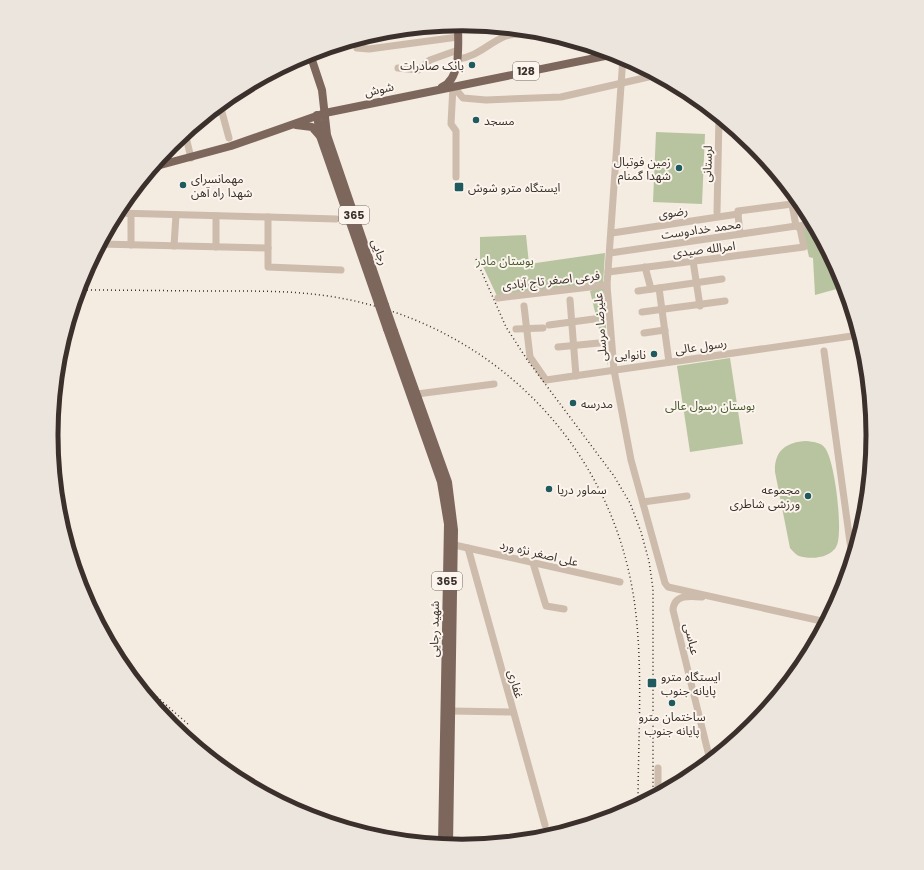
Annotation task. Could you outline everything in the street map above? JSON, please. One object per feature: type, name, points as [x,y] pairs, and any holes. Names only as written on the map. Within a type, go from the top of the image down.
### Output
[{"type":"main road","points":[[438,89],[449,81],[458,59],[458,31]]},
{"type":"main road","name":"شوش","points":[[162,165],[232,146],[289,126],[322,111],[603,56]]},
{"type":"main road","points":[[312,60],[322,90],[322,111]]},
{"type":"main road","name":"365","points":[[320,136],[322,111]]},
{"type":"main road","name":"رجایی","points":[[322,125],[327,134],[382,304]]},
{"type":"main road","points":[[289,126],[312,127],[320,136]]},
{"type":"main road","name":"رجایی","points":[[320,136],[391,330]]},
{"type":"main road","name":"شهید رجایی","points":[[391,330],[417,394],[448,482],[454,530],[451,544],[442,838]]},
{"type":"main road","name":"شهید رجایی","points":[[391,330],[441,482],[451,544],[449,839]]},
{"type":"street","points":[[458,59],[474,56],[506,36],[513,34]]},
{"type":"street","points":[[357,48],[369,49],[458,37]]},
{"type":"street","name":"شوش","points":[[398,68],[418,70],[437,57],[458,50]]},
{"type":"street","name":"علیرضا مرسلی","points":[[623,65],[612,233],[607,285],[614,370],[631,460],[665,583],[668,587],[731,600]]},
{"type":"street","points":[[454,86],[463,98],[486,100],[561,97],[649,77]]},
{"type":"street","points":[[454,86],[451,124],[456,131],[456,177]]},
{"type":"street","points":[[221,110],[229,138]]},
{"type":"street","name":"لرستانی","points":[[718,212],[719,123]]},
{"type":"street","points":[[187,139],[191,158]]},
{"type":"street","points":[[793,207],[797,226]]},
{"type":"street","name":"رضوی","points":[[612,233],[738,214],[738,211],[793,207]]},
{"type":"street","points":[[124,214],[336,219]]},
{"type":"street","points":[[131,214],[131,245]]},
{"type":"street","points":[[738,214],[740,234]]},
{"type":"street","points":[[174,246],[176,215]]},
{"type":"street","points":[[216,216],[216,247]]},
{"type":"street","points":[[268,217],[268,267],[341,270]]},
{"type":"street","name":"محمد خدادوست","points":[[610,253],[807,225]]},
{"type":"street","name":"امرالله صیدی","points":[[608,272],[804,247],[797,226]]},
{"type":"street","points":[[106,244],[268,248]]},
{"type":"street","points":[[693,261],[700,306]]},
{"type":"street","points":[[645,267],[651,289]]},
{"type":"street","points":[[638,291],[722,279]]},
{"type":"street","name":"فرعی اصغر تاج آبادی","points":[[498,298],[607,285]]},
{"type":"street","points":[[659,288],[669,362]]},
{"type":"street","points":[[570,300],[576,376]]},
{"type":"street","points":[[642,312],[700,306],[726,301]]},
{"type":"street","points":[[524,306],[527,328]]},
{"type":"street","points":[[516,329],[594,319]]},
{"type":"street","name":"رسول عالی","points":[[527,328],[530,357],[546,380],[853,336]]},
{"type":"street","points":[[644,333],[665,330]]},
{"type":"street","points":[[558,347],[599,342]]},
{"type":"street","points":[[824,351],[850,546]]},
{"type":"street","points":[[417,394],[494,384]]},
{"type":"street","points":[[643,502],[687,496]]},
{"type":"street","name":"علی اصغر نژه ورد","points":[[451,544],[620,582]]},
{"type":"street","name":"غفاری","points":[[468,548],[545,825]]},
{"type":"street","points":[[533,563],[546,606],[564,610]]},
{"type":"street","name":"عباسی","points":[[709,755],[673,606],[678,600],[688,596],[731,600]]},
{"type":"street","points":[[731,600],[820,621]]},
{"type":"street","points":[[451,711],[513,712]]},
{"type":"street","points":[[658,768],[658,788]]},
{"type":"green space","name":"زمین فوتبال شهدا گمنام","points":[[656,132],[705,134],[702,204],[653,202]]},
{"type":"green space","points":[[802,227],[808,227],[812,233],[838,289],[815,295],[813,258],[809,257]]},
{"type":"green space","name":"بوستان مادر","points":[[526,235],[529,264],[605,253],[603,284],[497,296],[480,260],[480,237]]},
{"type":"green space","points":[[604,286],[608,366],[590,291]]},
{"type":"green space","name":"بوستان رسول عالی","points":[[730,358],[743,444],[690,452],[677,366]]},
{"type":"green space","name":"مجموعه ورزشی شاطری","points":[[806,441],[821,445],[825,448],[829,455],[837,496],[839,537],[837,545],[831,553],[815,558],[799,556],[790,548],[775,472],[777,458],[783,449],[793,443]]},
{"type":"railway","points":[[476,259],[506,327],[528,361],[614,476],[630,503],[641,532],[649,561],[653,589],[653,791]]},
{"type":"railway","points":[[85,290],[290,292],[328,296],[385,309],[437,330],[486,359],[529,394],[566,436],[596,484],[619,536],[633,593],[638,644],[640,698],[638,798]]},
{"type":"railway","points":[[147,688],[189,725]]},
{"type":"place","name":"بانک صادرات","points":[[472,65]]},
{"type":"place","name":"مسجد","points":[[476,120]]},
{"type":"place","name":"زمین فوتبال شهدا گمنام","points":[[679,168]]},
{"type":"place","name":"مهمانسرای شهدا راه آهن","points":[[183,185]]},
{"type":"place","name":"ایستگاه مترو شوش","points":[[459,187]]},
{"type":"place","name":"نانوایی","points":[[654,354]]},
{"type":"place","name":"مدرسه","points":[[573,403]]},
{"type":"place","name":"سماور دریا","points":[[549,489]]},
{"type":"place","name":"مجموعه ورزشی شاطری","points":[[808,496]]},
{"type":"place","name":"ایستگاه مترو پایانه جنوب","points":[[652,683]]},
{"type":"place","name":"ساختمان مترو پایانه جنوب","points":[[672,703]]}]
